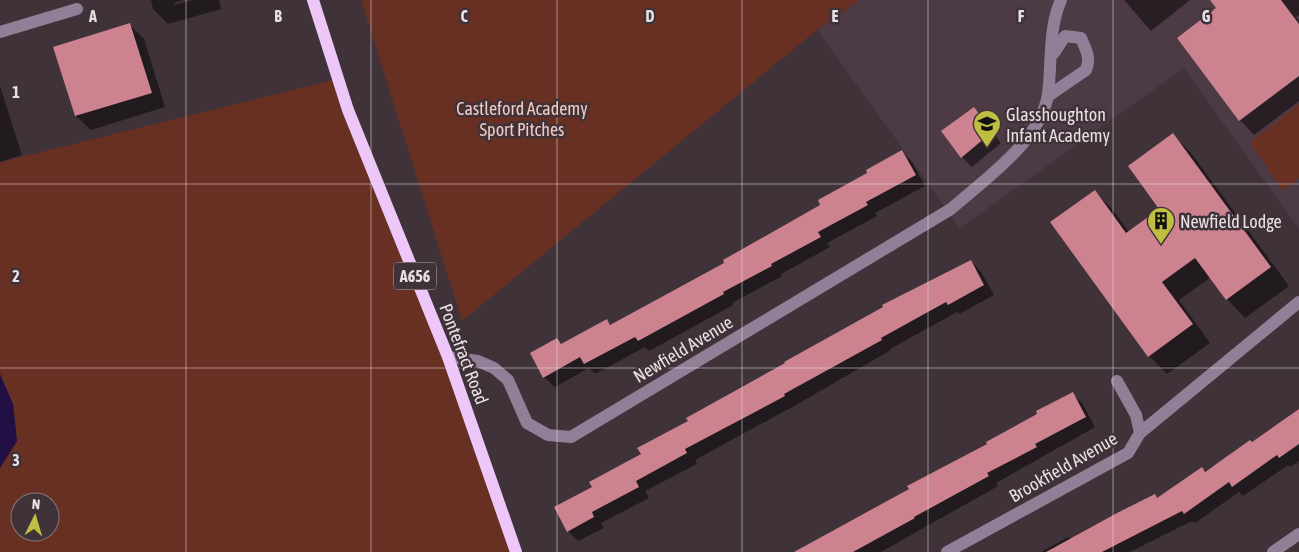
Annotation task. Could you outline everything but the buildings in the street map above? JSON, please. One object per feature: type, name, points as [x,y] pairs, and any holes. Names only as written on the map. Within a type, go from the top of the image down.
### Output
[{"type":"main road","name":"Pontefract Road","points":[[313,0],[348,110],[448,357],[516,552]]},
{"type":"street","name":"Newfield Avenue","points":[[448,357],[478,361],[494,368],[508,380],[527,423],[548,436],[571,437],[951,209],[1028,140],[1041,120],[1048,96],[1056,13],[1062,0]]},
{"type":"street","points":[[0,32],[77,9]]},
{"type":"street","points":[[1048,96],[1086,70],[1089,55],[1081,38],[1065,36],[1058,43],[1050,60]]},
{"type":"street","points":[[1140,433],[1299,302]]},
{"type":"street","name":"Brookfield Avenue","points":[[947,552],[1128,453],[1140,433],[1136,415],[1116,381]]},
{"type":"street","points":[[1273,552],[1299,534]]},
{"type":"shaded area","name":"Glasshoughton Infant Academy","points":[[859,0],[1299,0],[1299,229],[1184,68],[960,228],[817,30]]},
{"type":"shaded area","points":[[0,374],[13,404],[17,441],[0,468]]},
{"type":"green space","name":"Castleford Academy Sport Pitches","points":[[361,0],[859,0],[817,30],[462,321]]},
{"type":"green space","points":[[337,79],[516,552],[0,552],[0,468],[17,441],[13,404],[0,374],[0,162]]},
{"type":"green space","points":[[1299,104],[1299,178],[1283,191],[1250,142]]},
{"type":"place","name":"Glasshoughton Infant Academy","points":[[987,148]]},
{"type":"place","name":"Newfield Lodge","points":[[1161,245]]}]
